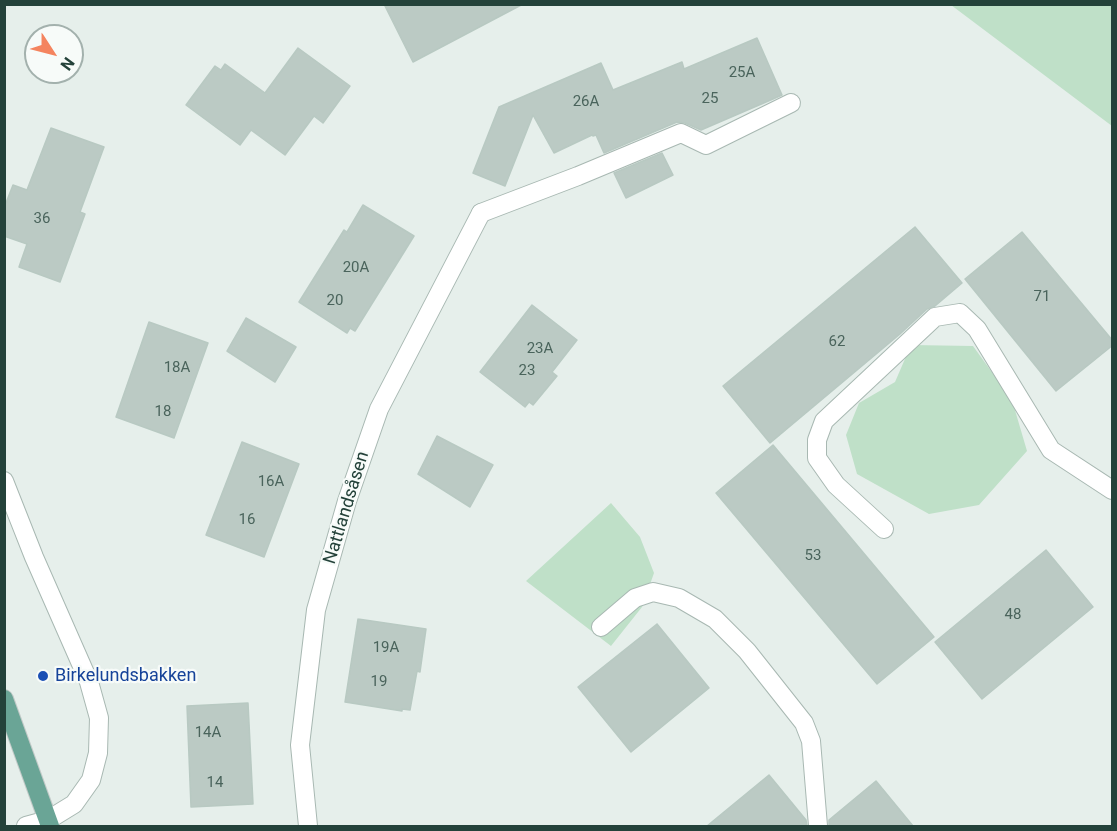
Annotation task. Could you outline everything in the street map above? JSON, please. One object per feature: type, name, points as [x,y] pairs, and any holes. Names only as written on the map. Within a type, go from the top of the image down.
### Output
[{"type":"main road","points":[[4,699],[49,823]]},
{"type":"street","name":"Nattlandsåsen","points":[[308,826],[300,746],[316,610],[347,501],[379,409],[481,213],[681,133],[706,145],[792,102]]},
{"type":"street","points":[[884,529],[836,485],[817,458],[817,440],[824,422],[935,317],[960,313],[977,329],[1051,450],[1113,490]]},
{"type":"street","points":[[4,481],[88,682],[99,718],[98,753],[91,780],[74,804],[49,823],[26,826]]},
{"type":"street","points":[[600,627],[634,598],[653,592],[679,598],[715,619],[747,651],[804,723],[811,741],[818,826]]},
{"type":"green space","points":[[951,5],[1112,5],[1112,126]]},
{"type":"green space","points":[[911,345],[973,346],[1012,400],[1027,451],[979,505],[929,514],[857,474],[846,435],[859,403],[895,382]]},
{"type":"green space","points":[[611,503],[640,537],[654,573],[642,607],[611,646],[526,581]]},
{"type":"building","points":[[384,4],[523,4],[413,62]]},
{"type":"building","points":[[757,38],[782,95],[701,130],[677,122],[604,153],[596,135],[592,135],[554,153],[533,115],[505,186],[473,173],[499,107],[601,63],[613,90],[682,62],[684,69]]},
{"type":"building","points":[[298,48],[350,86],[323,123],[314,116],[285,155],[251,130],[240,145],[186,105],[215,66],[221,70],[225,64],[265,93]]},
{"type":"building","points":[[51,128],[104,147],[80,212],[85,214],[60,282],[19,267],[27,244],[4,236],[4,208],[13,185],[27,190]]},
{"type":"building","points":[[662,153],[673,175],[626,198],[614,173]]},
{"type":"building","points":[[363,205],[414,236],[355,331],[350,328],[347,333],[299,302],[344,230],[347,232]]},
{"type":"building","points":[[915,227],[962,283],[935,306],[927,309],[770,443],[723,386]]},
{"type":"building","points":[[1022,232],[1113,341],[1113,345],[1056,391],[965,279]]},
{"type":"building","points":[[532,305],[577,340],[552,372],[557,376],[533,405],[529,402],[525,407],[480,372]]},
{"type":"building","points":[[246,318],[296,347],[275,382],[227,351]]},
{"type":"building","points":[[149,322],[208,343],[174,438],[116,417]]},
{"type":"building","points":[[437,436],[493,465],[470,507],[418,474]]},
{"type":"building","points":[[242,442],[299,464],[264,557],[206,535]]},
{"type":"building","points":[[773,445],[934,637],[877,684],[716,493]]},
{"type":"building","points":[[1046,550],[1093,607],[982,699],[935,642]]},
{"type":"building","points":[[358,619],[426,629],[420,672],[417,671],[410,710],[402,709],[402,711],[345,702]]},
{"type":"building","points":[[657,624],[709,688],[631,752],[578,687]]},
{"type":"building","points":[[248,703],[253,804],[191,807],[187,706]]},
{"type":"building","points":[[769,775],[806,820],[807,826],[707,826]]},
{"type":"building","points":[[876,781],[913,826],[829,826],[829,820]]},
{"type":"place","name":"Birkelundsbakken","points":[[43,676]]}]
